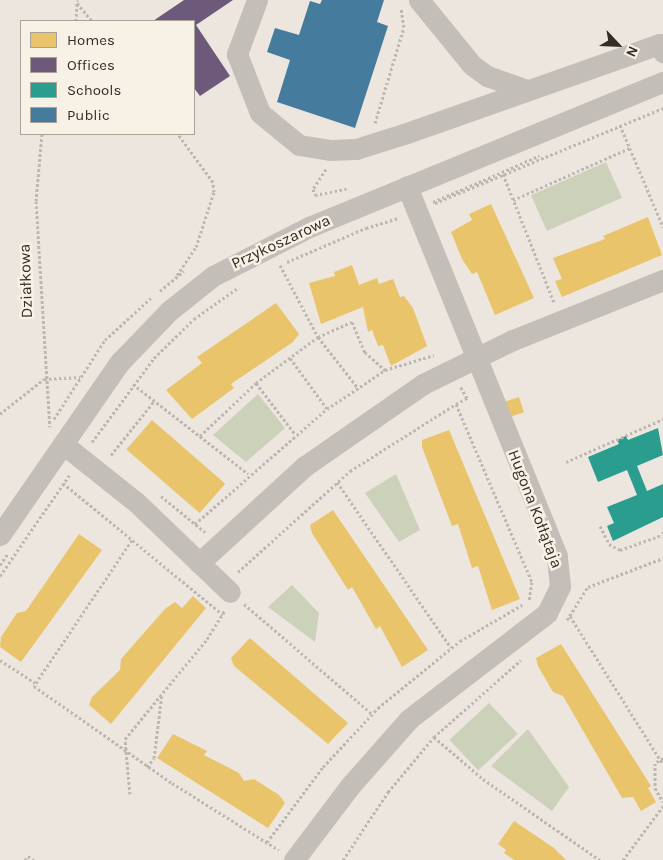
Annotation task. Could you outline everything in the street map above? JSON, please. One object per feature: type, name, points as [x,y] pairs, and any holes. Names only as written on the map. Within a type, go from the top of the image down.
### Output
[{"type":"street","points":[[257,0],[237,54],[260,114],[298,144],[344,151],[368,145],[660,44],[663,52]]},
{"type":"street","points":[[419,0],[472,65],[487,76],[527,90]]},
{"type":"street","name":"Przykoszarowa","points":[[0,536],[74,452],[135,345],[190,293],[237,262],[407,186],[663,82]]},
{"type":"street","name":"Hugona Kołłątaja","points":[[295,860],[350,786],[409,719],[534,624],[557,600],[561,577],[557,556],[474,358],[407,186]]},
{"type":"street","points":[[199,562],[274,494],[347,434],[423,384],[474,358],[663,280]]},
{"type":"street","points":[[74,452],[227,589]]},
{"type":"path","points":[[368,145],[404,27],[398,0]]},
{"type":"path","points":[[76,20],[77,1]]},
{"type":"path","points":[[77,1],[91,20]]},
{"type":"path","points":[[271,263],[503,173],[663,108]]},
{"type":"path","points":[[620,124],[663,227]]},
{"type":"path","name":"Działkowa","points":[[42,135],[36,201],[44,379],[50,426]]},
{"type":"path","points":[[176,276],[196,247],[214,192],[213,182],[179,135]]},
{"type":"path","points":[[513,200],[630,148]]},
{"type":"path","points":[[503,173],[556,306]]},
{"type":"path","points":[[321,176],[315,195],[350,188]]},
{"type":"path","points":[[271,270],[389,220],[400,218],[404,225]]},
{"type":"path","points":[[280,266],[318,337],[358,388]]},
{"type":"path","points":[[0,565],[74,452],[135,375],[180,326],[246,278]]},
{"type":"path","points":[[0,576],[63,483],[74,452],[133,384],[194,319],[246,283]]},
{"type":"path","points":[[200,436],[256,383],[318,337],[352,322],[365,352],[385,370]]},
{"type":"path","points":[[195,524],[248,474],[295,434],[358,388],[385,370],[442,353]]},
{"type":"path","points":[[290,358],[328,409]]},
{"type":"path","points":[[0,414],[44,379],[80,377]]},
{"type":"path","points":[[256,383],[295,434]]},
{"type":"path","points":[[133,384],[248,474]]},
{"type":"path","points":[[111,455],[155,400]]},
{"type":"path","points":[[130,794],[123,745],[223,615],[227,589],[338,482],[456,404],[532,582],[529,602],[451,648],[372,714],[323,767],[267,842]]},
{"type":"path","points":[[566,462],[663,419]]},
{"type":"path","points":[[338,482],[451,648]]},
{"type":"path","points":[[63,483],[223,615]]},
{"type":"path","points":[[600,526],[609,544],[620,550],[663,535]]},
{"type":"path","points":[[35,683],[132,540]]},
{"type":"path","points":[[560,628],[570,616],[582,594],[599,579],[663,558]]},
{"type":"path","points":[[227,589],[372,714]]},
{"type":"path","points":[[570,616],[662,759],[663,764]]},
{"type":"path","points":[[343,860],[388,792],[434,737],[528,655]]},
{"type":"path","points":[[0,660],[123,745],[147,767],[295,860]]},
{"type":"path","points":[[147,767],[154,758],[162,693]]},
{"type":"path","points":[[434,737],[483,779],[600,860]]},
{"type":"path","points":[[662,759],[655,763],[655,788],[663,802]]},
{"type":"path","points":[[623,860],[663,806]]},
{"type":"path","points":[[25,860],[28,856],[34,860]]},
{"type":"green space","points":[[606,162],[622,198],[547,231],[531,195]]},
{"type":"green space","points":[[258,394],[285,428],[246,462],[213,435]]},
{"type":"green space","points":[[396,474],[420,530],[399,542],[365,493]]},
{"type":"green space","points":[[292,585],[319,613],[315,642],[268,607]]},
{"type":"green space","points":[[489,703],[518,734],[478,771],[450,740]]},
{"type":"green space","points":[[528,729],[569,787],[552,811],[491,766]]},
{"type":"building: Homes","points":[[491,204],[534,298],[495,315],[477,272],[472,274],[462,259],[451,232],[472,220],[469,214]]},
{"type":"building: Homes","points":[[648,217],[662,255],[562,297],[555,281],[562,279],[553,258],[605,239],[603,236]]},
{"type":"building: Homes","points":[[352,265],[359,285],[377,278],[379,284],[393,279],[400,297],[404,296],[413,308],[427,346],[391,366],[383,345],[378,346],[372,330],[368,332],[363,307],[321,324],[309,283],[335,276],[334,272]]},
{"type":"building: Homes","points":[[276,303],[299,334],[293,342],[231,384],[234,388],[192,419],[166,390],[202,363],[197,357]]},
{"type":"building: Homes","points":[[519,397],[524,412],[509,417],[504,402]]},
{"type":"building: Homes","points":[[152,420],[225,484],[200,513],[126,449]]},
{"type":"building: Homes","points":[[449,430],[520,599],[492,610],[478,566],[472,568],[458,524],[452,526],[422,447],[422,440]]},
{"type":"building: Homes","points":[[333,510],[428,650],[402,667],[380,626],[376,629],[352,587],[348,590],[312,533],[310,525]]},
{"type":"building: Homes","points":[[79,534],[102,550],[21,662],[0,647],[1,637],[17,613],[26,611]]},
{"type":"building: Homes","points":[[193,596],[206,608],[111,724],[89,705],[92,697],[120,670],[121,659],[165,609],[175,602],[182,608]]},
{"type":"building: Homes","points":[[250,638],[348,723],[328,744],[234,666],[231,658]]},
{"type":"building: Homes","points":[[561,644],[651,786],[648,788],[656,802],[641,811],[633,797],[622,798],[563,696],[553,692],[538,666],[536,658]]},
{"type":"building: Homes","points":[[173,734],[207,751],[204,755],[239,773],[244,781],[254,779],[279,795],[285,803],[268,828],[157,758]]},
{"type":"building: Homes","points":[[514,821],[554,848],[566,860],[514,860],[504,853],[506,850],[498,844]]},
{"type":"building: Offices","points":[[184,0],[233,0],[196,25],[230,76],[200,96],[195,89],[195,20],[154,20]]},
{"type":"building: Schools","points":[[658,428],[663,455],[637,466],[647,491],[663,484],[663,517],[613,541],[607,526],[614,523],[607,507],[637,495],[627,470],[598,482],[588,457],[619,444],[617,440],[626,436],[628,440]]},
{"type":"building: Public","points":[[322,0],[384,0],[377,22],[388,26],[355,128],[277,102],[290,60],[267,52],[275,28],[299,35],[310,1],[320,4]]}]
